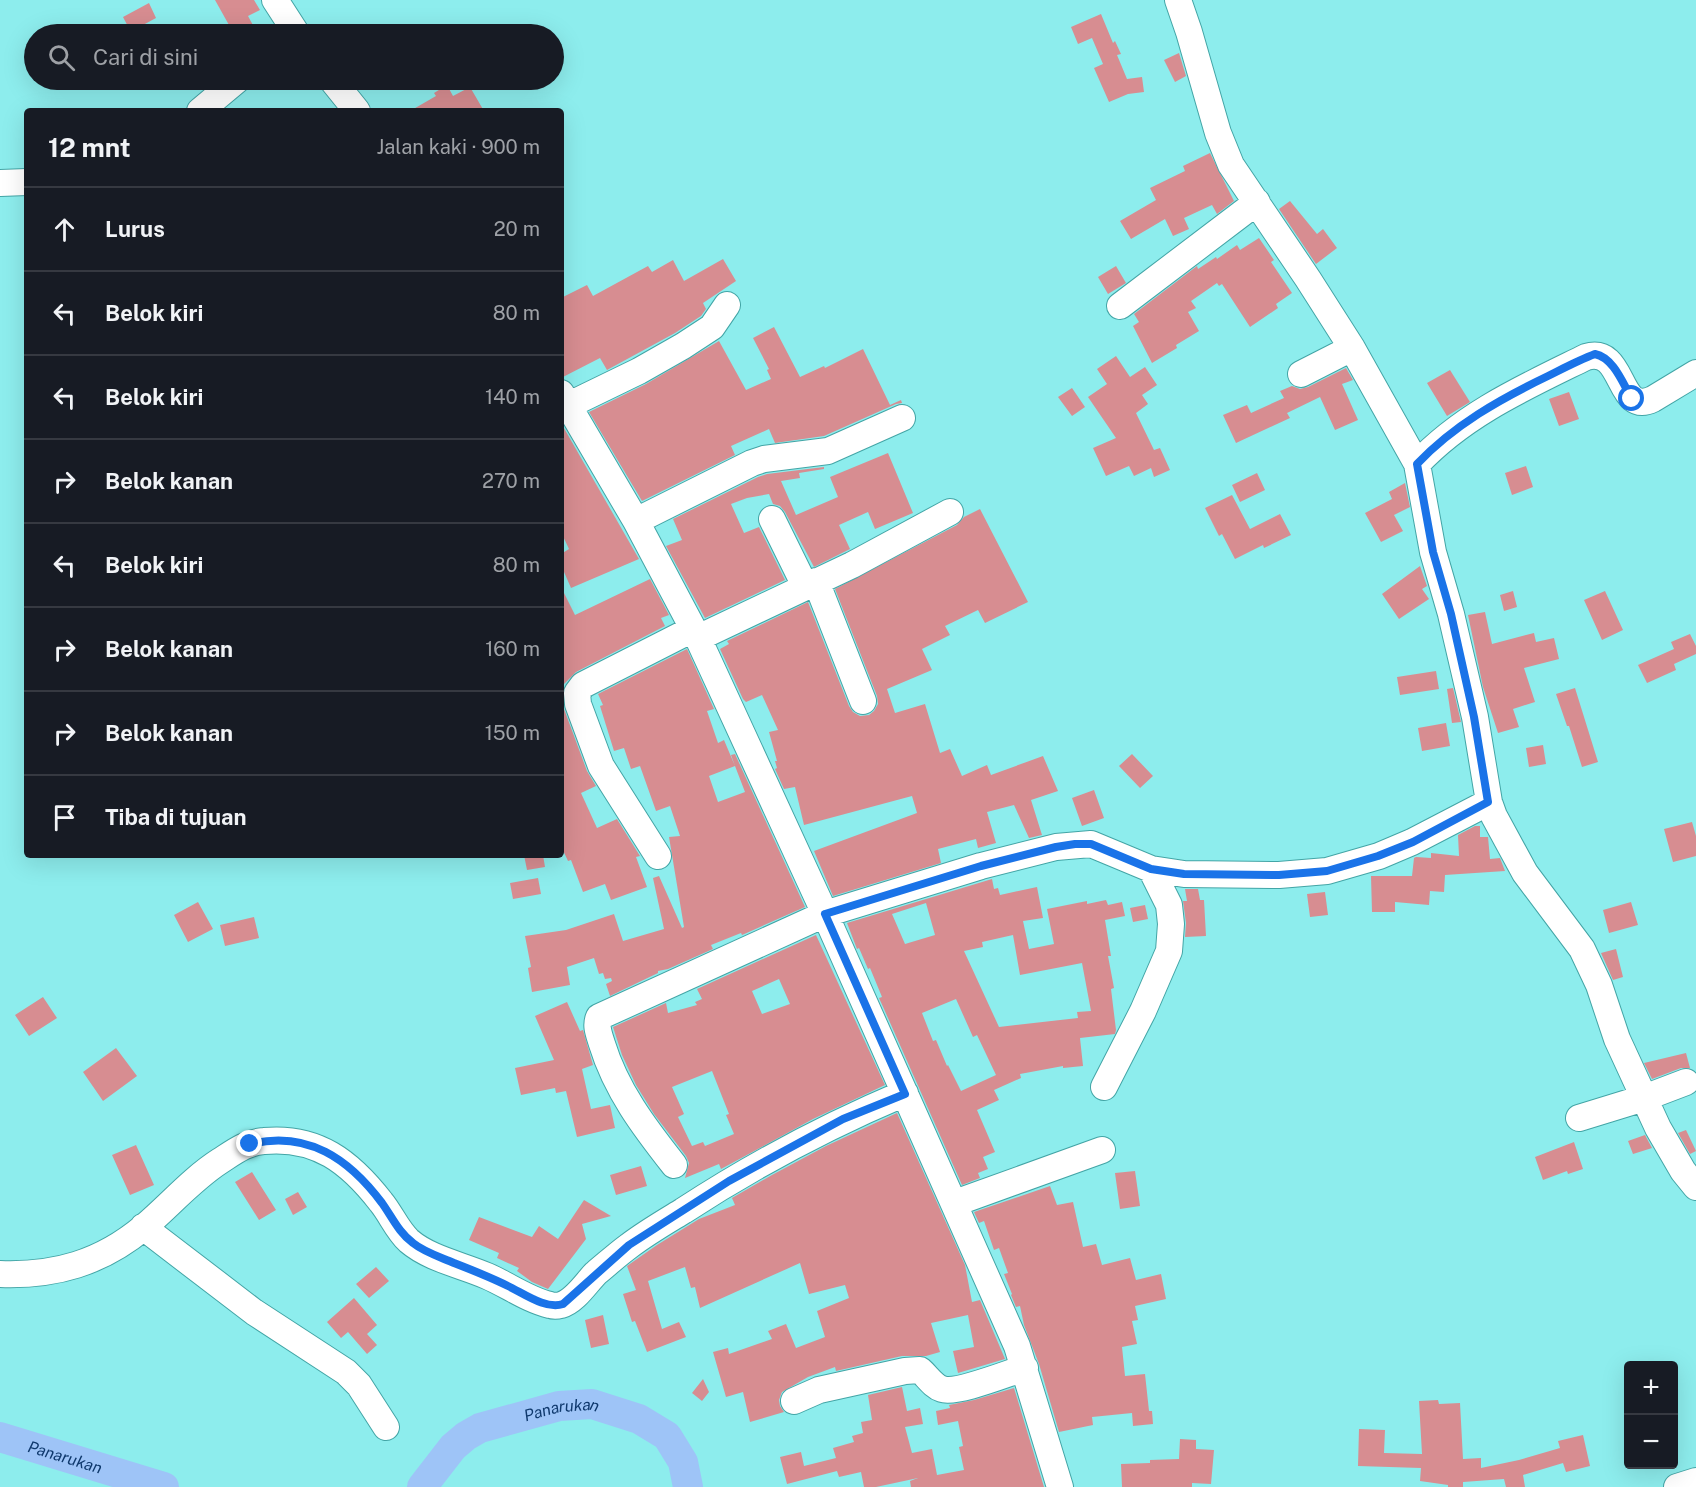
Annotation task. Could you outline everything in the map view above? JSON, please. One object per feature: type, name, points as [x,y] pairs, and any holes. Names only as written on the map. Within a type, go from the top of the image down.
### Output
[{"type":"street","points":[[275,0],[289,24]]},
{"type":"street","points":[[1178,0],[1218,133],[1231,165],[1352,348],[1417,464],[1433,552],[1451,614],[1474,717],[1488,802],[1525,873],[1582,949],[1596,977],[1617,1039],[1658,1128],[1692,1174]]},
{"type":"street","points":[[204,108],[225,90]]},
{"type":"street","points":[[340,90],[355,108]]},
{"type":"street","points":[[0,183],[24,182]]},
{"type":"street","points":[[1120,306],[1257,202]]},
{"type":"street","points":[[727,305],[712,327],[683,346],[639,371],[565,399],[636,521],[695,634],[825,914],[955,1203],[1025,1368],[1060,1487]]},
{"type":"street","points":[[1301,374],[1352,348]]},
{"type":"street","points":[[1417,464],[1432,448],[1470,418],[1494,403],[1595,354],[1609,362],[1632,399],[1639,402],[1684,389],[1696,372]]},
{"type":"street","points":[[636,521],[752,463],[832,450],[902,418]]},
{"type":"street","points":[[658,856],[601,766],[578,704],[577,693],[583,684],[852,565],[950,512]]},
{"type":"street","points":[[772,519],[811,584],[863,701]]},
{"type":"street","points":[[674,1165],[632,1110],[619,1086],[598,1031],[599,1017],[825,914],[981,866],[1075,844],[1091,844],[1151,869],[1184,874],[1279,875],[1327,871],[1378,856],[1413,842],[1488,802]]},
{"type":"street","points":[[1104,1087],[1143,1011],[1169,951],[1171,924],[1169,905],[1151,869]]},
{"type":"street","points":[[1579,1118],[1686,1082]]},
{"type":"street","points":[[0,1274],[30,1274],[88,1262],[117,1248],[204,1171],[238,1149],[263,1141],[294,1142],[330,1153],[346,1164],[382,1203],[404,1235],[420,1248],[488,1276],[549,1305],[560,1306],[571,1299],[629,1245],[729,1181],[843,1119],[905,1094]]},
{"type":"street","points":[[955,1203],[1102,1150]]},
{"type":"street","points":[[143,1227],[254,1312],[346,1372],[359,1385],[386,1427]]},
{"type":"street","points":[[794,1401],[819,1390],[905,1371],[920,1370],[937,1386],[947,1389],[981,1382],[1025,1368]]},
{"type":"street","points":[[1677,1487],[1696,1481]]},
{"type":"building","points":[[215,0],[254,0],[260,10],[248,16],[252,24],[228,24]]},
{"type":"building","points":[[149,3],[156,18],[145,24],[127,24],[123,17]]},
{"type":"building","points":[[1101,14],[1113,43],[1115,41],[1121,54],[1117,55],[1127,79],[1142,77],[1144,92],[1128,94],[1109,102],[1094,68],[1103,64],[1092,38],[1078,44],[1071,27]]},
{"type":"building","points":[[1179,53],[1186,76],[1175,82],[1164,60]]},
{"type":"building","points":[[439,90],[450,90],[453,96],[464,90],[472,90],[482,108],[415,108],[436,96],[434,93]]},
{"type":"building","points":[[1210,153],[1234,201],[1217,214],[1212,205],[1184,218],[1189,229],[1173,236],[1165,219],[1131,239],[1120,221],[1156,200],[1150,188],[1185,171],[1183,166]]},
{"type":"building","points":[[1290,201],[1317,234],[1323,229],[1337,248],[1316,264],[1279,209]]},
{"type":"building","points":[[1259,238],[1274,260],[1271,262],[1292,293],[1276,304],[1278,308],[1250,327],[1222,284],[1219,286],[1217,283],[1191,301],[1196,308],[1188,312],[1199,331],[1152,363],[1133,326],[1139,322],[1134,314],[1197,266],[1198,269],[1237,245],[1240,250]]},
{"type":"building","points":[[723,259],[736,281],[703,303],[706,309],[701,316],[675,333],[607,370],[600,358],[564,376],[564,296],[587,285],[593,296],[648,266],[652,272],[673,260],[684,281]]},
{"type":"building","points":[[1116,266],[1126,283],[1108,294],[1098,277]]},
{"type":"building","points":[[774,327],[800,377],[824,366],[825,368],[863,349],[890,405],[901,400],[902,403],[824,436],[775,443],[769,429],[731,446],[735,455],[642,501],[589,412],[646,384],[719,341],[746,390],[771,379],[767,370],[769,369],[753,338]]},
{"type":"building","points":[[1116,356],[1130,377],[1145,367],[1157,385],[1142,395],[1148,404],[1136,413],[1154,450],[1160,448],[1170,470],[1154,477],[1151,468],[1134,476],[1129,466],[1106,476],[1093,448],[1116,438],[1088,397],[1107,384],[1097,369]]},
{"type":"building","points":[[1346,368],[1353,380],[1342,384],[1358,420],[1335,430],[1320,397],[1287,413],[1290,418],[1236,443],[1223,415],[1247,405],[1251,413],[1284,398],[1280,391],[1292,386],[1300,389],[1308,387]]},
{"type":"building","points":[[1450,370],[1470,402],[1447,416],[1427,383]]},
{"type":"building","points":[[1072,388],[1085,407],[1072,416],[1058,397]]},
{"type":"building","points":[[1569,392],[1579,419],[1559,426],[1549,399]]},
{"type":"building","points":[[564,428],[639,559],[571,588],[564,572],[564,552],[569,549],[564,538]]},
{"type":"building","points":[[888,453],[913,513],[875,529],[868,512],[839,525],[850,549],[814,567],[785,512],[780,506],[773,504],[769,494],[731,504],[744,533],[759,527],[785,580],[705,618],[666,546],[682,540],[673,519],[758,477],[824,467],[824,469],[799,473],[800,478],[781,481],[796,515],[838,497],[830,477]]},
{"type":"building","points":[[1526,466],[1533,487],[1512,495],[1505,473]]},
{"type":"building","points":[[1257,473],[1265,490],[1240,502],[1232,485]]},
{"type":"building","points":[[1405,483],[1410,507],[1394,515],[1403,531],[1381,542],[1365,513],[1392,499],[1389,492]]},
{"type":"building","points":[[1232,495],[1250,529],[1280,514],[1291,535],[1264,548],[1263,545],[1235,559],[1222,534],[1219,536],[1205,508]]},
{"type":"building","points":[[980,509],[1028,602],[985,623],[978,610],[945,626],[950,635],[922,649],[932,670],[887,689],[895,713],[925,704],[940,753],[950,749],[962,776],[987,765],[991,775],[1043,756],[1058,791],[1031,800],[1042,835],[1029,838],[1014,805],[987,812],[996,843],[978,848],[976,839],[938,849],[941,863],[833,896],[814,851],[917,813],[912,796],[804,825],[795,787],[784,789],[775,769],[777,768],[775,761],[777,761],[769,732],[778,730],[762,695],[746,702],[743,699],[720,649],[729,644],[727,641],[808,602],[849,706],[860,716],[869,715],[878,704],[877,696],[835,589],[957,525],[964,517]]},
{"type":"building","points":[[1420,566],[1427,586],[1422,589],[1429,599],[1399,619],[1382,594]]},
{"type":"building","points":[[650,579],[669,615],[661,618],[665,626],[576,672],[564,684],[564,593],[575,615]]},
{"type":"building","points":[[1513,591],[1517,607],[1504,611],[1500,595]]},
{"type":"building","points":[[1605,591],[1623,630],[1602,640],[1584,600]]},
{"type":"building","points":[[1485,612],[1492,644],[1534,633],[1536,642],[1554,638],[1559,659],[1524,668],[1535,702],[1513,709],[1519,727],[1498,733],[1483,687],[1468,615]]},
{"type":"building","points":[[1690,634],[1696,646],[1696,654],[1674,664],[1676,670],[1647,683],[1638,665],[1674,649],[1671,642]]},
{"type":"building","points":[[687,649],[714,709],[707,711],[718,743],[724,740],[735,766],[731,755],[735,754],[805,907],[742,935],[741,933],[711,945],[713,949],[668,969],[658,971],[610,996],[606,984],[612,981],[611,978],[605,979],[603,973],[599,974],[594,958],[567,967],[570,985],[532,992],[528,968],[531,967],[525,936],[566,930],[614,914],[623,941],[664,929],[653,878],[659,876],[682,928],[684,927],[669,837],[680,836],[670,806],[656,811],[640,766],[631,769],[624,748],[614,751],[600,706],[603,705],[598,694]],"holes":[[[735,766],[745,792],[718,802],[709,776]]]},
{"type":"building","points":[[1436,671],[1439,689],[1400,695],[1397,677]]},
{"type":"building","points":[[1453,688],[1461,722],[1452,723],[1447,689]]},
{"type":"building","points":[[1575,688],[1598,762],[1582,767],[1556,694]]},
{"type":"building","points":[[564,709],[587,771],[596,786],[581,793],[597,828],[617,819],[640,856],[636,857],[647,887],[611,900],[605,884],[583,892],[571,860],[568,861],[564,852]]},
{"type":"building","points":[[1446,723],[1450,746],[1422,751],[1418,728]]},
{"type":"building","points":[[1543,745],[1546,764],[1529,767],[1526,748]]},
{"type":"building","points":[[1132,754],[1153,776],[1140,788],[1119,766]]},
{"type":"building","points":[[1094,790],[1104,818],[1082,826],[1072,798]]},
{"type":"building","points":[[1692,822],[1696,836],[1696,856],[1673,862],[1664,829]]},
{"type":"building","points":[[1475,826],[1480,826],[1480,837],[1488,837],[1490,859],[1500,858],[1505,871],[1445,875],[1444,892],[1430,891],[1429,905],[1395,902],[1395,912],[1372,912],[1371,876],[1412,876],[1414,858],[1431,858],[1431,853],[1459,856],[1458,835]]},
{"type":"building","points":[[525,858],[544,858],[545,867],[527,870]]},
{"type":"building","points":[[538,878],[541,894],[513,899],[510,883]]},
{"type":"building","points":[[992,879],[994,889],[998,888],[1000,895],[1037,887],[1043,918],[1023,921],[1029,949],[1054,944],[1047,909],[1087,901],[1087,904],[1106,900],[1108,905],[1122,902],[1125,916],[1105,920],[1114,988],[1111,989],[1115,1034],[1080,1038],[1083,1066],[1063,1068],[1063,1066],[1020,1074],[1021,1078],[994,1090],[999,1100],[977,1110],[995,1152],[983,1157],[988,1169],[978,1173],[980,1178],[962,1185],[879,998],[882,997],[870,968],[868,969],[859,948],[857,949],[847,923]],"holes":[[[926,903],[935,935],[905,944],[892,914]],[[1013,935],[1020,975],[1082,963],[1091,1011],[1077,1012],[1078,1018],[999,1027],[964,951],[983,947],[982,942]],[[956,999],[973,1037],[977,1035],[996,1075],[961,1091],[936,1040],[933,1041],[922,1013]]]},
{"type":"building","points":[[1185,889],[1198,889],[1200,900],[1204,900],[1206,936],[1185,937],[1183,901],[1187,901]]},
{"type":"building","points":[[1325,892],[1328,915],[1310,917],[1307,894]]},
{"type":"building","points":[[198,902],[213,929],[188,942],[174,915]]},
{"type":"building","points":[[1631,902],[1638,925],[1609,933],[1603,910]]},
{"type":"building","points":[[1145,905],[1148,919],[1133,922],[1130,908]]},
{"type":"building","points":[[254,917],[259,938],[225,946],[220,925]]},
{"type":"building","points":[[816,935],[885,1085],[813,1119],[721,1169],[719,1164],[685,1178],[689,1163],[686,1156],[654,1114],[636,1085],[622,1055],[613,1027],[666,1003],[668,1013],[697,1005],[695,1002],[702,999],[697,989]],"holes":[[[779,979],[790,1004],[762,1014],[752,991]],[[712,1071],[729,1114],[726,1115],[734,1134],[705,1146],[703,1142],[692,1146],[678,1117],[684,1114],[672,1087]]]},
{"type":"building","points":[[1616,949],[1623,977],[1613,980],[1601,953]]},
{"type":"building","points":[[43,997],[57,1018],[29,1036],[15,1015]]},
{"type":"building","points":[[567,1002],[580,1031],[583,1030],[593,1065],[582,1069],[591,1109],[610,1105],[615,1128],[577,1137],[566,1091],[556,1093],[555,1088],[521,1095],[515,1068],[554,1060],[535,1016]]},
{"type":"building","points":[[116,1048],[137,1076],[103,1101],[83,1072]]},
{"type":"building","points":[[1686,1053],[1690,1068],[1681,1068],[1652,1079],[1644,1063]]},
{"type":"building","points":[[897,1113],[965,1265],[972,1302],[980,1300],[1005,1359],[958,1373],[953,1351],[974,1347],[968,1315],[931,1323],[940,1352],[926,1356],[902,1356],[836,1371],[835,1367],[808,1377],[782,1392],[779,1400],[784,1412],[750,1422],[743,1392],[726,1397],[713,1352],[728,1348],[729,1354],[772,1339],[768,1331],[786,1324],[796,1348],[825,1337],[817,1311],[849,1298],[845,1285],[809,1294],[800,1263],[700,1308],[695,1287],[691,1288],[685,1267],[648,1281],[662,1329],[679,1322],[686,1337],[647,1352],[635,1321],[632,1322],[623,1294],[636,1290],[627,1266],[699,1219],[735,1205],[732,1198],[772,1175],[826,1146]]},
{"type":"building","points":[[1686,1130],[1696,1151],[1690,1154],[1678,1133]]},
{"type":"building","points":[[1645,1135],[1652,1148],[1633,1154],[1628,1141]]},
{"type":"building","points":[[1574,1142],[1583,1169],[1568,1174],[1567,1171],[1543,1180],[1535,1157]]},
{"type":"building","points":[[136,1145],[154,1185],[130,1195],[112,1155]]},
{"type":"building","points":[[641,1166],[647,1186],[616,1195],[610,1175]]},
{"type":"building","points":[[1135,1171],[1140,1206],[1120,1209],[1115,1173]]},
{"type":"building","points":[[252,1172],[276,1210],[259,1220],[235,1182]]},
{"type":"building","points":[[1050,1186],[1057,1205],[1073,1202],[1083,1247],[1096,1244],[1102,1265],[1130,1258],[1136,1280],[1161,1274],[1166,1299],[1135,1306],[1138,1320],[1132,1321],[1137,1344],[1122,1347],[1125,1376],[1145,1374],[1149,1411],[1152,1411],[1153,1424],[1133,1426],[1132,1413],[1092,1417],[1093,1425],[1059,1432],[1020,1306],[1016,1307],[1004,1274],[1008,1273],[999,1248],[994,1250],[984,1221],[979,1223],[974,1212]]},
{"type":"building","points":[[298,1192],[307,1207],[293,1215],[285,1199]]},
{"type":"building","points":[[584,1200],[611,1216],[582,1224],[586,1239],[548,1289],[532,1282],[517,1271],[519,1268],[497,1258],[499,1253],[469,1240],[479,1217],[532,1237],[539,1226],[558,1239]]},
{"type":"building","points":[[376,1267],[389,1281],[369,1298],[356,1284]]},
{"type":"building","points":[[354,1298],[377,1325],[367,1334],[377,1345],[367,1354],[348,1332],[341,1338],[327,1322]]},
{"type":"building","points":[[603,1315],[609,1344],[591,1348],[585,1320]]},
{"type":"building","points":[[703,1379],[709,1392],[702,1401],[692,1393]]},
{"type":"building","points":[[902,1387],[907,1411],[920,1408],[923,1424],[905,1427],[912,1453],[932,1449],[937,1475],[964,1470],[959,1447],[963,1446],[958,1421],[938,1425],[936,1411],[950,1408],[949,1405],[1014,1388],[1044,1487],[911,1487],[910,1481],[918,1478],[876,1487],[864,1487],[861,1472],[839,1477],[837,1471],[787,1484],[780,1457],[801,1452],[804,1466],[836,1458],[833,1448],[854,1442],[852,1436],[863,1433],[861,1422],[872,1420],[868,1395]]},
{"type":"building","points":[[1438,1400],[1439,1404],[1460,1403],[1463,1459],[1481,1458],[1481,1468],[1560,1448],[1558,1441],[1583,1435],[1590,1466],[1566,1472],[1563,1463],[1523,1475],[1525,1487],[1506,1487],[1504,1479],[1463,1482],[1463,1487],[1448,1487],[1448,1485],[1420,1481],[1421,1468],[1358,1466],[1359,1429],[1385,1430],[1384,1453],[1422,1454],[1419,1401]]},
{"type":"building","points":[[1180,1439],[1196,1440],[1196,1449],[1214,1450],[1211,1484],[1192,1483],[1192,1487],[1122,1487],[1121,1464],[1179,1459]]},
{"type":"waterway","name":"Panarukan","points":[[422,1487],[453,1447],[480,1428],[559,1406],[592,1404],[639,1419],[667,1436],[683,1462],[688,1487]]},
{"type":"waterway","name":"Panarukan","points":[[0,1437],[164,1487]]},
{"type":"route","points":[[250,1144],[263,1141],[294,1142],[330,1153],[359,1177],[382,1203],[410,1242],[549,1305],[563,1304],[629,1245],[729,1181],[843,1119],[905,1094],[825,914],[981,866],[1075,844],[1091,844],[1151,869],[1184,874],[1279,875],[1327,871],[1378,856],[1413,842],[1488,802],[1474,717],[1451,614],[1433,552],[1417,464],[1432,448],[1470,418],[1494,403],[1595,354],[1609,362],[1632,399]]}]
